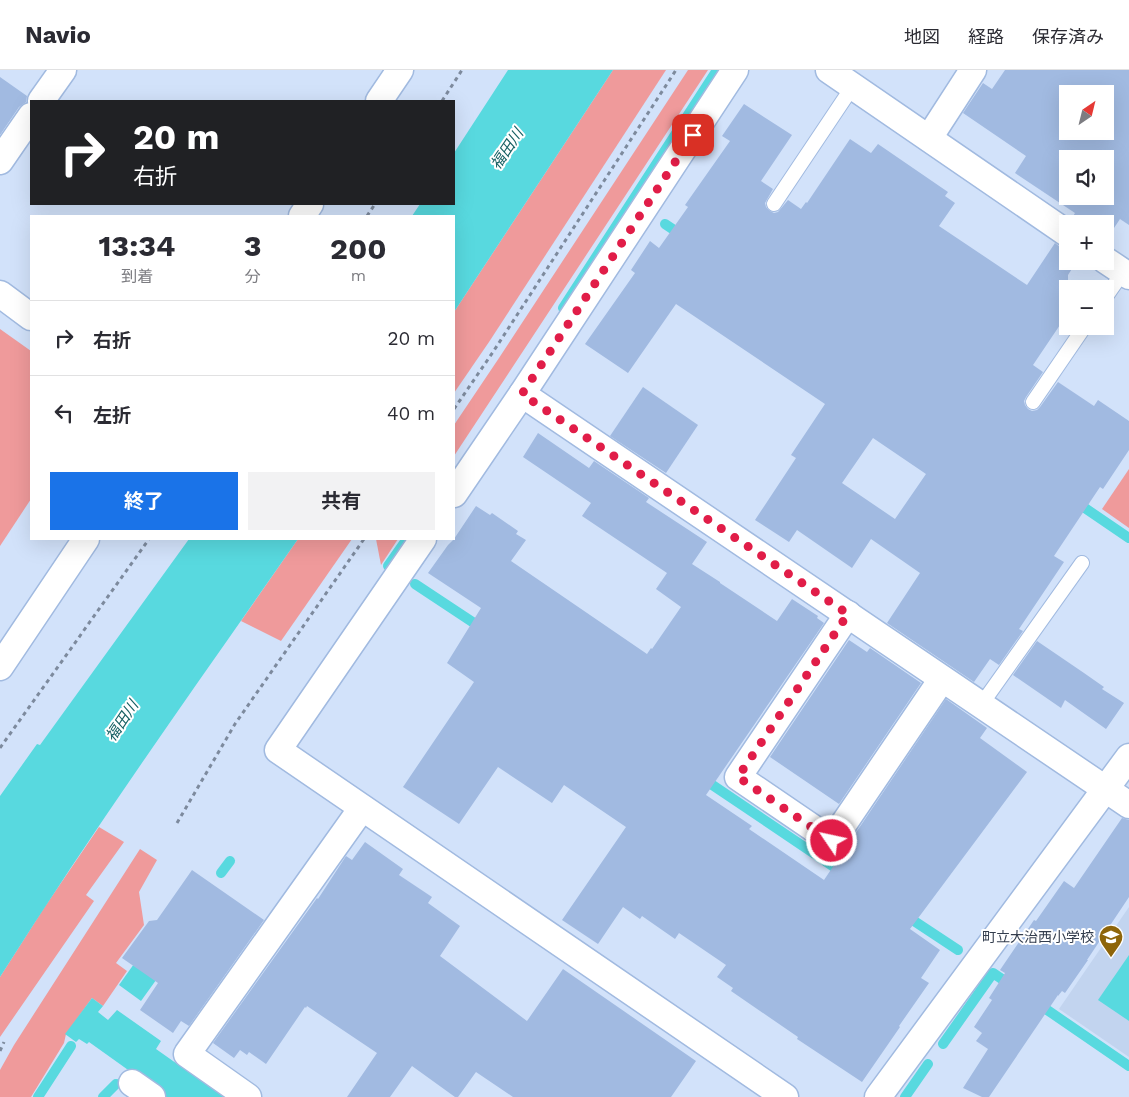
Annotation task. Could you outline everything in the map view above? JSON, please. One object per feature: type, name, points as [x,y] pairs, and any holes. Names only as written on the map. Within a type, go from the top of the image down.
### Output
[{"type":"street","points":[[42,100],[63,70]]},
{"type":"street","points":[[380,100],[400,70]]},
{"type":"street","points":[[455,493],[735,70]]},
{"type":"street","points":[[829,70],[1059,228]]},
{"type":"street","points":[[928,138],[973,70]]},
{"type":"street","points":[[0,161],[30,117]]},
{"type":"street","points":[[0,294],[30,316]]},
{"type":"street","points":[[522,394],[1129,805]]},
{"type":"street","points":[[0,667],[85,540]]},
{"type":"street","points":[[422,540],[278,750],[785,1097]]},
{"type":"street","points":[[848,614],[738,777],[832,841],[942,679]]},
{"type":"street","points":[[878,1097],[1129,757]]},
{"type":"street","points":[[248,1097],[187,1054],[362,808]]},
{"type":"lane","points":[[774,204],[853,86]]},
{"type":"lane","points":[[1033,402],[1079,335]]},
{"type":"lane","points":[[981,705],[1082,563]]},
{"type":"path","points":[[443,100],[462,70]]},
{"type":"path","points":[[455,408],[676,70]]},
{"type":"path","points":[[0,748],[148,540]]},
{"type":"path","points":[[177,823],[235,724],[363,540]]},
{"type":"path","points":[[0,1050],[4,1042]]},
{"type":"shaded area","points":[[613,70],[666,70],[455,392],[455,310]]},
{"type":"shaded area","points":[[688,70],[708,70],[455,454],[455,424]]},
{"type":"shaded area","points":[[0,329],[30,350],[30,501],[0,546]]},
{"type":"shaded area","points":[[1129,469],[1129,528],[1102,509]]},
{"type":"shaded area","points":[[297,540],[351,540],[281,641],[241,621]]},
{"type":"shaded area","points":[[376,540],[397,540],[381,565]]},
{"type":"shaded area","points":[[99,827],[124,842],[86,895],[94,901],[0,1037],[0,977]]},
{"type":"shaded area","points":[[140,849],[157,860],[139,892],[144,925],[116,963],[127,971],[103,1006],[92,998],[66,1034],[64,1043],[31,1097],[0,1097],[0,1070],[14,1045]]},
{"type":"shaded area","name":"町立大治西小学校","points":[[1129,907],[1129,1057],[1059,1009]]},
{"type":"water","name":"福田川","points":[[508,70],[613,70],[455,310],[455,215],[413,215],[419,205],[455,205],[455,151]]},
{"type":"water","name":"福田川","points":[[188,540],[297,540],[109,811],[0,977],[0,796],[37,744],[40,745]]},
{"type":"water","points":[[156,933],[169,962],[141,1001],[119,985]]},
{"type":"water","points":[[1129,955],[1129,1021],[1098,1000]]},
{"type":"water","points":[[92,998],[103,1006],[98,1012],[108,1020],[117,1010],[161,1041],[156,1049],[224,1097],[166,1097],[89,1042],[87,1044],[79,1039],[76,1042],[65,1034]]},
{"type":"building","points":[[1005,70],[1129,70],[1129,225],[1120,219],[1114,228],[1114,215],[1074,215],[1075,213],[1063,205],[1114,205],[1114,150],[1059,150],[1059,202],[1015,173],[1026,156],[963,113],[983,83],[992,89]]},
{"type":"building","points":[[0,77],[27,96],[26,102],[19,107],[0,135]]},
{"type":"building","points":[[744,104],[792,135],[761,181],[773,189],[765,203],[766,207],[774,213],[778,212],[788,200],[801,209],[850,139],[871,153],[878,144],[948,192],[945,196],[955,203],[939,226],[1027,285],[1055,243],[1059,246],[1059,270],[1071,270],[1068,275],[1068,280],[1059,280],[1059,326],[1033,365],[1043,372],[1026,397],[1025,405],[1032,411],[1037,410],[1058,382],[1094,406],[1098,400],[1129,421],[1129,450],[1103,489],[1100,487],[1054,556],[1064,562],[1019,629],[1023,631],[999,665],[990,659],[974,682],[887,623],[920,573],[871,539],[852,568],[797,530],[789,542],[755,520],[796,458],[791,455],[825,404],[676,304],[628,373],[585,344],[635,273],[631,270],[650,241],[659,248],[688,207],[685,205],[730,141],[722,136]],"holes":[[[873,438],[926,474],[895,519],[842,483]]]},
{"type":"building","points":[[643,387],[698,425],[666,473],[610,436]]},
{"type":"building","points":[[538,433],[589,468],[594,461],[649,498],[646,502],[707,542],[692,564],[777,621],[792,599],[818,616],[817,618],[824,623],[706,795],[752,826],[749,829],[824,880],[946,699],[987,728],[980,738],[1027,772],[910,929],[940,950],[921,978],[929,983],[862,1082],[797,1039],[798,1037],[731,991],[733,988],[717,977],[726,965],[679,933],[675,939],[642,916],[640,919],[623,907],[598,944],[562,920],[626,827],[564,785],[552,803],[498,767],[459,824],[403,787],[474,682],[447,663],[481,608],[428,573],[448,545],[455,540],[476,506],[490,515],[492,513],[518,531],[516,534],[526,540],[511,561],[647,654],[681,607],[656,589],[667,573],[582,516],[591,503],[523,457]]},
{"type":"building","points":[[849,640],[867,652],[870,648],[921,683],[839,804],[770,757]]},
{"type":"building","points":[[1037,641],[1124,703],[1106,729],[1065,700],[1061,708],[1013,675]]},
{"type":"building","points":[[1122,818],[1129,820],[1129,897],[1065,993],[1062,991],[1058,995],[989,1097],[982,1097],[963,1088],[988,1049],[976,1041],[982,1033],[974,1027],[992,1000],[989,998],[1005,973],[1000,970],[1034,920],[1036,921],[1064,881],[1074,888]]},
{"type":"building","points":[[365,842],[403,869],[399,875],[432,897],[428,903],[460,926],[440,956],[527,1021],[563,969],[696,1061],[671,1097],[513,1097],[476,1072],[458,1097],[455,1097],[412,1066],[390,1097],[347,1097],[377,1053],[307,1006],[266,1064],[249,1052],[247,1055],[240,1050],[234,1058],[213,1043],[318,899],[346,856],[352,860]]},
{"type":"building","points":[[192,870],[264,920],[189,1026],[181,1021],[173,1033],[140,1010],[158,983],[122,958],[149,921],[157,920]]},
{"type":"waterway","points":[[563,308],[717,70]]},
{"type":"waterway","points":[[665,224],[683,236]]},
{"type":"waterway","points":[[1076,502],[1129,538]]},
{"type":"waterway","points":[[388,566],[406,540]]},
{"type":"waterway","points":[[415,584],[483,629]]},
{"type":"waterway","points":[[702,778],[843,873]]},
{"type":"waterway","points":[[221,873],[230,861]]},
{"type":"waterway","points":[[905,915],[958,950]]},
{"type":"waterway","points":[[943,1044],[993,973],[1012,986]]},
{"type":"waterway","points":[[1037,1003],[1129,1066]]},
{"type":"waterway","points":[[38,1097],[71,1046]]},
{"type":"waterway","points":[[905,1097],[928,1064]]},
{"type":"waterway","points":[[103,1097],[116,1084]]},
{"type":"place","name":"町立大治西小学校","points":[[1111,958]]},
{"type":"route","points":[[693,135],[522,394],[848,614],[738,777],[832,841]]}]
